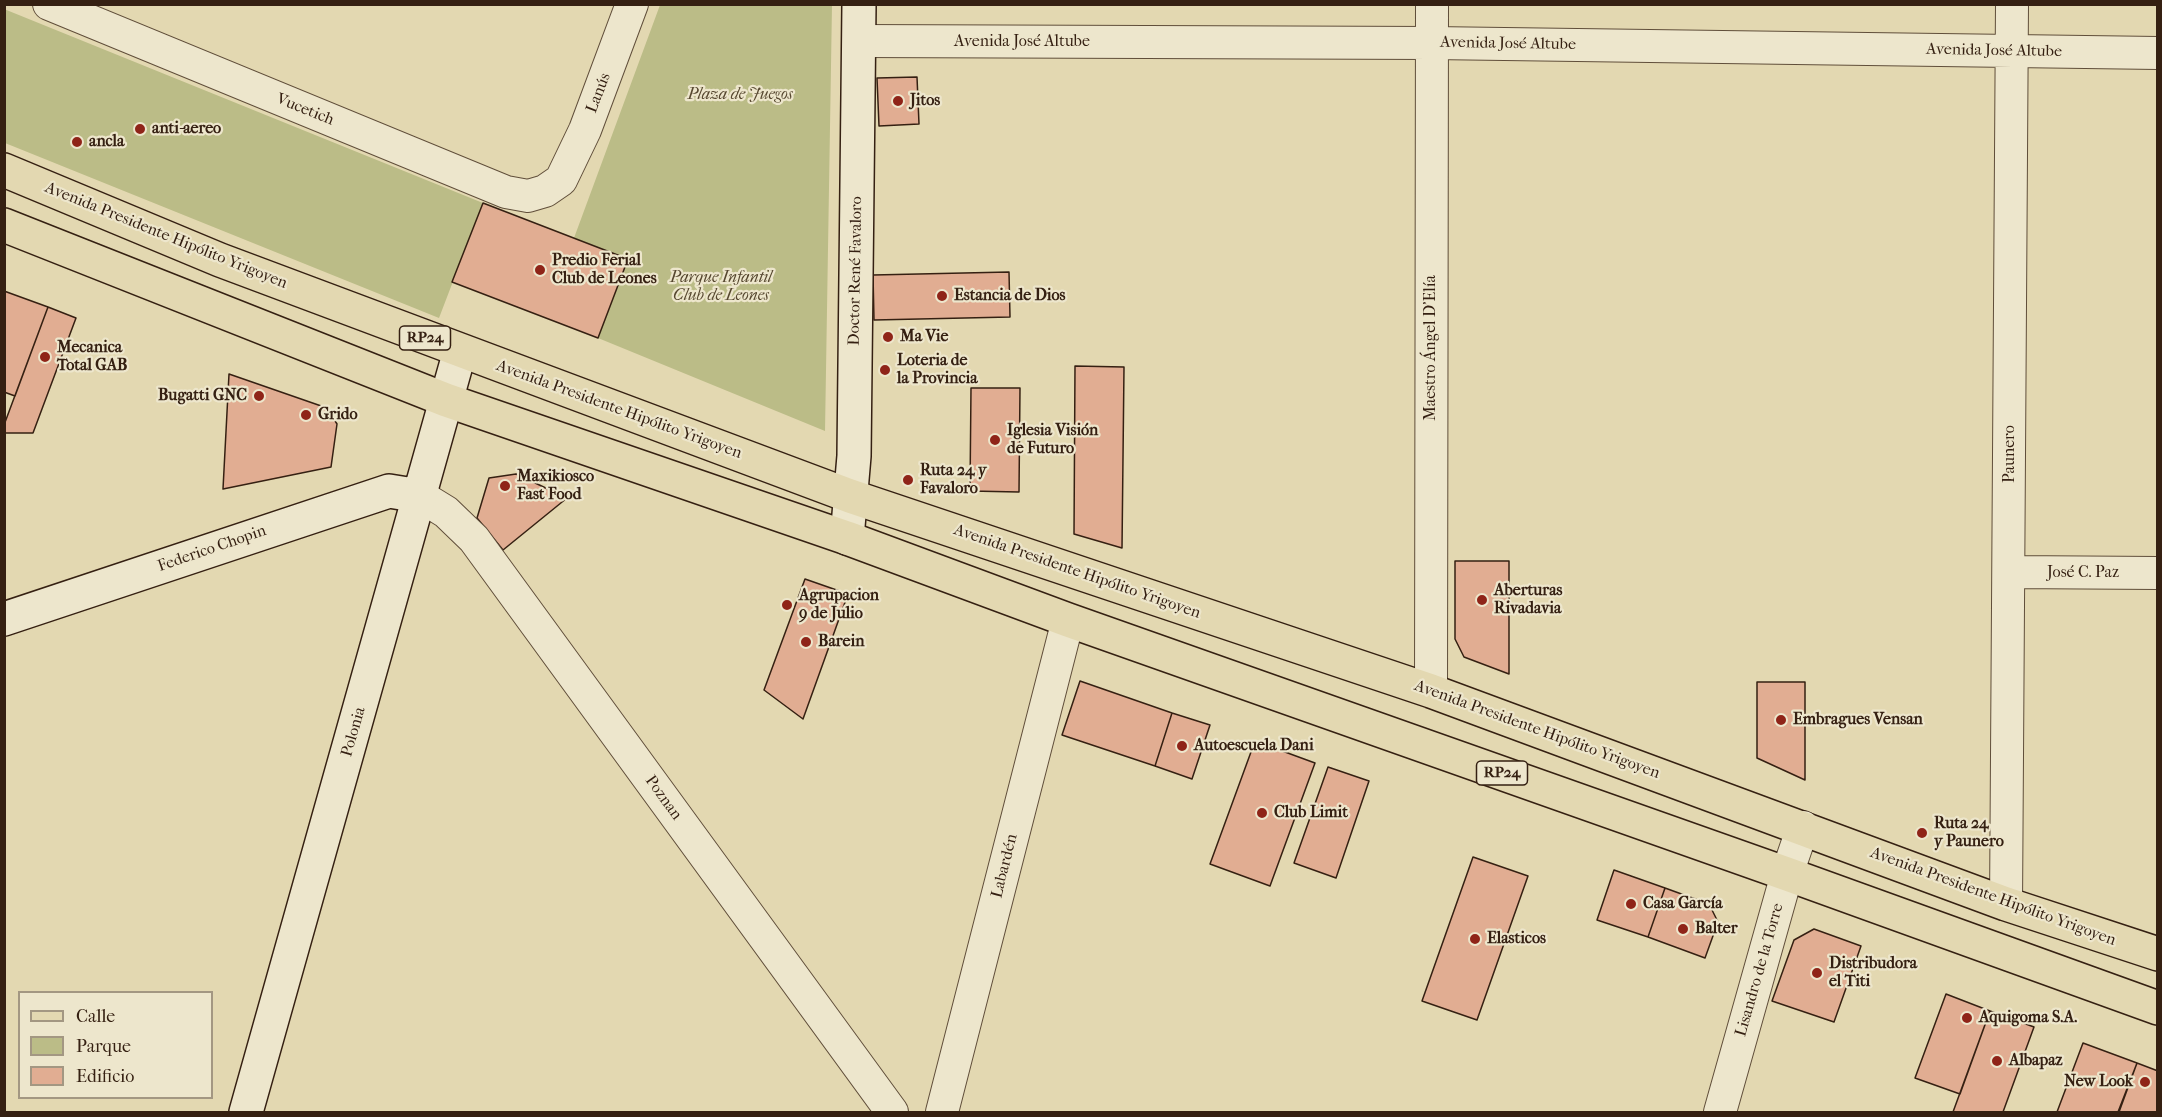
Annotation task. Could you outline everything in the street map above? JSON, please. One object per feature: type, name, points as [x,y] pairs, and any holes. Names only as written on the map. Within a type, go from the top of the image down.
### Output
[{"type":"main road","name":"Avenida Presidente Hipólito Yrigoyen","points":[[4,170],[220,260],[850,496],[1431,691],[2006,904],[2157,954]]},
{"type":"main road","name":"RP24","points":[[4,225],[446,400],[847,538],[1068,620],[1787,874],[2157,1008]]},
{"type":"street","name":"Vucetich","points":[[49,4],[506,192],[528,196],[545,191],[561,180]]},
{"type":"street","name":"Lanús","points":[[561,180],[585,130],[632,4]]},
{"type":"street","name":"Doctor René Favaloro","points":[[847,538],[854,456],[859,4]]},
{"type":"street","name":"Maestro Ángel D'Elía","points":[[1431,691],[1432,4]]},
{"type":"street","name":"Paunero","points":[[2006,904],[2012,4]]},
{"type":"street","name":"Avenida José Altube","points":[[859,42],[1432,43],[2157,53]]},
{"type":"street","name":"Polonia","points":[[246,1113],[460,351]]},
{"type":"street","name":"Federico Chopin","points":[[4,619],[389,490],[420,496]]},
{"type":"street","name":"Poznan","points":[[420,496],[446,512],[474,539],[892,1113]]},
{"type":"street","name":"José C. Paz","points":[[2009,572],[2157,573]]},
{"type":"street","name":"Labardén","points":[[942,1113],[1068,620]]},
{"type":"street","name":"Lisandro de la Torre","points":[[1720,1113],[1787,874],[1803,828]]},
{"type":"green space","points":[[660,5],[832,5],[825,431],[598,338],[628,259],[574,238]]},
{"type":"green space","points":[[4,9],[483,203],[439,318],[5,143]]},
{"type":"building","name":"Jitos","points":[[917,77],[919,124],[879,126],[877,78]]},
{"type":"building","name":"Predio Ferial Club de Leones","points":[[483,203],[628,259],[598,338],[452,282]]},
{"type":"building","name":"Estancia de Dios","points":[[1009,272],[1010,317],[874,320],[873,275]]},
{"type":"building","points":[[4,291],[48,307],[15,396],[4,392]]},
{"type":"building","name":"Mecanica Total GAB","points":[[48,307],[76,318],[33,433],[4,433],[4,425]]},
{"type":"building","points":[[1075,366],[1124,367],[1122,548],[1074,534]]},
{"type":"building","points":[[229,374],[327,408],[337,424],[331,467],[223,489]]},
{"type":"building","name":"Iglesia Visión de Futuro","points":[[971,388],[1020,388],[1019,492],[970,491]]},
{"type":"building","points":[[516,474],[567,498],[503,550],[477,518],[489,478]]},
{"type":"building","name":"Aberturas Rivadavia","points":[[1455,561],[1509,561],[1509,674],[1464,657],[1455,639]]},
{"type":"building","name":"Barein","points":[[805,579],[848,594],[803,719],[764,690]]},
{"type":"building","points":[[1080,681],[1172,713],[1155,766],[1062,735]]},
{"type":"building","name":"Embragues Vensan","points":[[1757,682],[1805,682],[1805,780],[1757,758]]},
{"type":"building","name":"Autoescuela Dani","points":[[1172,713],[1210,725],[1192,779],[1155,766]]},
{"type":"building","name":"Club Limit","points":[[1255,741],[1315,763],[1270,886],[1210,864]]},
{"type":"building","points":[[1328,767],[1369,781],[1336,878],[1294,863]]},
{"type":"building","name":"Elasticos","points":[[1473,857],[1528,876],[1477,1020],[1422,1001]]},
{"type":"building","name":"Casa García","points":[[1614,870],[1665,888],[1648,937],[1597,920]]},
{"type":"building","name":"Balter","points":[[1665,888],[1709,904],[1718,922],[1705,958],[1648,937]]},
{"type":"building","name":"Distribudora el Titi","points":[[1814,929],[1861,946],[1834,1022],[1772,1001],[1794,940]]},
{"type":"building","points":[[1946,994],[1990,1011],[1960,1094],[1915,1078]]},
{"type":"building","name":"Albapaz","points":[[1990,1011],[2034,1027],[2003,1112],[1953,1112]]},
{"type":"building","points":[[2083,1043],[2137,1063],[2118,1112],[2057,1112]]},
{"type":"building","points":[[2137,1063],[2158,1071],[2158,1112],[2119,1112]]},
{"type":"place","name":"Jitos","points":[[898,101]]},
{"type":"place","name":"anti-aereo","points":[[140,129]]},
{"type":"place","name":"ancla","points":[[77,142]]},
{"type":"place","name":"Predio Ferial Club de Leones","points":[[540,270]]},
{"type":"place","name":"Estancia de Dios","points":[[942,296]]},
{"type":"place","name":"Ma Vie","points":[[888,337]]},
{"type":"place","name":"Mecanica Total GAB","points":[[45,357]]},
{"type":"place","name":"Loteria de la Provincia","points":[[885,370]]},
{"type":"place","name":"Bugatti GNC","points":[[259,396]]},
{"type":"place","name":"Grido","points":[[306,415]]},
{"type":"place","name":"Iglesia Visión de Futuro","points":[[995,440]]},
{"type":"place","name":"Ruta 24 y Favaloro","points":[[908,480]]},
{"type":"place","name":"Maxikiosco Fast Food","points":[[505,486]]},
{"type":"place","name":"Aberturas Rivadavia","points":[[1482,600]]},
{"type":"place","name":"Agrupacion 9 de Julio","points":[[787,605]]},
{"type":"place","name":"Barein","points":[[806,642]]},
{"type":"place","name":"Embragues Vensan","points":[[1781,720]]},
{"type":"place","name":"Autoescuela Dani","points":[[1182,746]]},
{"type":"place","name":"Club Limit","points":[[1262,813]]},
{"type":"place","name":"Ruta 24 y Paunero","points":[[1922,833]]},
{"type":"place","name":"Casa García","points":[[1631,904]]},
{"type":"place","name":"Balter","points":[[1683,929]]},
{"type":"place","name":"Elasticos","points":[[1475,939]]},
{"type":"place","name":"Distribudora el Titi","points":[[1817,973]]},
{"type":"place","name":"Aquigoma S.A.","points":[[1967,1018]]},
{"type":"place","name":"Albapaz","points":[[1997,1061]]},
{"type":"place","name":"New Look","points":[[2145,1082]]},
{"type":"park label","name":"Plaza de Juegos","points":[[740,95]]},
{"type":"park label","name":"Parque Infantil Club de Leones","points":[[721,287]]}]
